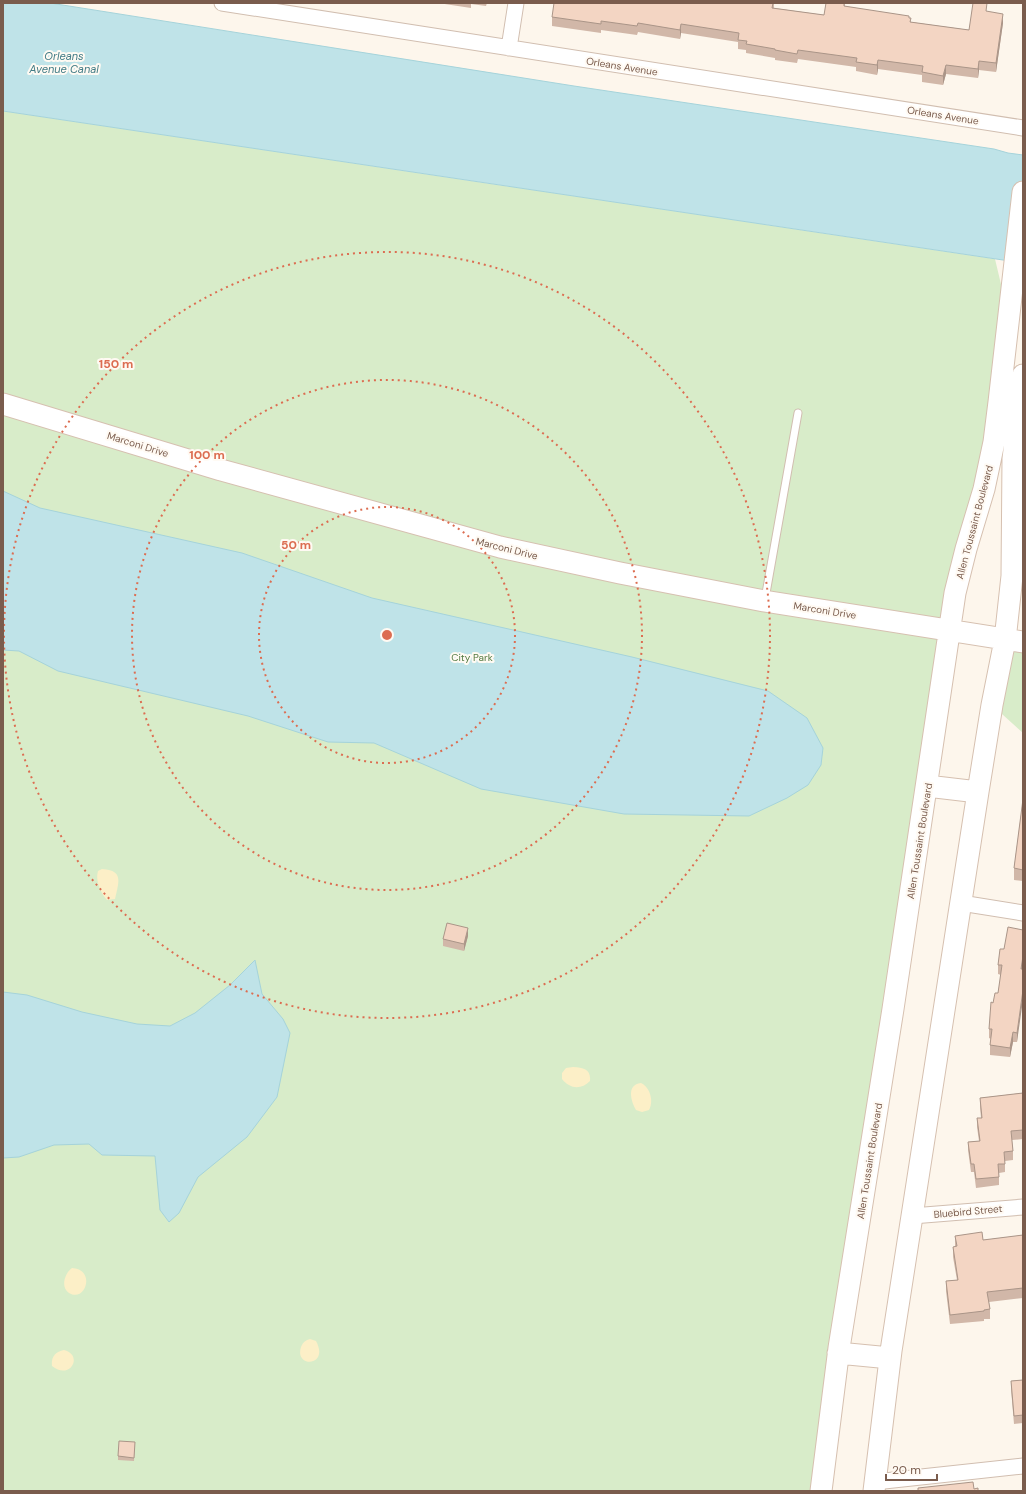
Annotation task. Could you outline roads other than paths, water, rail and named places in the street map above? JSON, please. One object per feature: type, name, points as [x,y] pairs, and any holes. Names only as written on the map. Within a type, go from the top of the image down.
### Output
[{"type":"main road","name":"Allen Toussaint Boulevard","points":[[821,1491],[838,1353],[892,1016],[955,593],[966,549],[984,489],[994,442],[1023,192]]},
{"type":"main road","points":[[874,1487],[890,1358],[978,792],[1014,641],[1012,576],[1012,459],[1023,375]]},
{"type":"main road","name":"Marconi Drive","points":[[3,404],[221,470],[500,547],[620,573],[764,601],[906,623],[950,632],[1014,641]]},
{"type":"main road","points":[[927,786],[978,792]]},
{"type":"main road","points":[[838,1353],[890,1358]]},
{"type":"street","name":"Orleans Avenue","points":[[222,3],[1023,128]]},
{"type":"street","points":[[509,48],[516,3]]},
{"type":"street","points":[[961,903],[1023,913]]},
{"type":"street","name":"Bluebird Street","points":[[912,1216],[1023,1207]]},
{"type":"street","points":[[874,1487],[1023,1466]]},
{"type":"lane","points":[[764,601],[798,413]]},
{"type":"water","name":"Orleans Avenue Canal","points":[[3,3],[50,3],[574,86],[994,149],[1023,155],[1023,263],[3,111]]},
{"type":"water","points":[[3,491],[40,508],[242,553],[372,598],[632,657],[768,691],[807,718],[823,748],[821,765],[808,785],[787,798],[749,816],[624,814],[481,789],[374,743],[328,742],[248,716],[58,671],[19,651],[3,650]]},
{"type":"water","points":[[255,960],[262,994],[283,1019],[290,1033],[277,1097],[247,1137],[198,1177],[179,1213],[169,1222],[160,1210],[155,1156],[102,1155],[89,1144],[54,1145],[19,1157],[3,1158],[3,992],[27,995],[82,1012],[137,1024],[170,1026],[195,1013],[230,985]]},
{"type":"park label","name":"City Park","points":[[472,657]]}]
